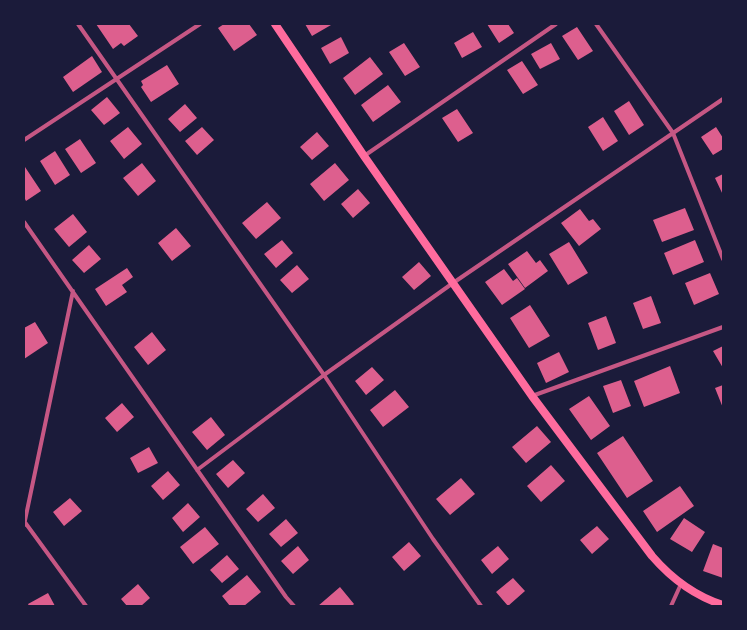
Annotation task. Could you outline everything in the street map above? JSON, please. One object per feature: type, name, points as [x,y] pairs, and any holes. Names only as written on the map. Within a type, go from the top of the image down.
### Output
[{"type":"main road","points":[[275,24],[364,156],[532,396],[652,556],[661,567],[681,584],[695,593],[723,605]]},
{"type":"street","points":[[78,24],[324,374],[434,539],[481,606]]},
{"type":"street","points":[[24,140],[200,24]]},
{"type":"street","points":[[364,156],[556,24]]},
{"type":"street","points":[[596,24],[673,133],[723,260]]},
{"type":"street","points":[[196,470],[324,374],[453,283],[723,99]]},
{"type":"street","points":[[24,222],[196,470],[286,597],[294,606]]},
{"type":"street","points":[[73,291],[24,522],[86,606]]},
{"type":"street","points":[[532,396],[723,327]]},
{"type":"street","points":[[671,606],[681,584]]},
{"type":"building","points":[[96,24],[129,24],[138,36],[124,46],[121,43],[113,49]]},
{"type":"building","points":[[224,24],[249,24],[257,35],[234,51],[218,28]]},
{"type":"building","points":[[305,24],[331,24],[331,25],[312,36]]},
{"type":"building","points":[[487,24],[508,24],[514,33],[499,43]]},
{"type":"building","points":[[577,27],[593,51],[578,60],[562,36]]},
{"type":"building","points":[[473,32],[482,47],[462,58],[454,43]]},
{"type":"building","points":[[341,37],[349,53],[330,64],[321,48]]},
{"type":"building","points":[[404,43],[420,67],[405,76],[389,52]]},
{"type":"building","points":[[551,43],[560,59],[540,69],[531,54]]},
{"type":"building","points":[[92,56],[102,72],[73,92],[63,77]]},
{"type":"building","points":[[370,57],[383,74],[355,95],[343,78]]},
{"type":"building","points":[[522,61],[538,85],[523,94],[507,70]]},
{"type":"building","points":[[167,65],[179,84],[151,102],[141,87],[143,85],[141,81]]},
{"type":"building","points":[[388,85],[401,102],[373,122],[361,105]]},
{"type":"building","points":[[107,97],[120,113],[104,125],[91,110]]},
{"type":"building","points":[[629,101],[644,125],[629,135],[614,111]]},
{"type":"building","points":[[185,104],[197,118],[180,132],[168,119]]},
{"type":"building","points":[[457,109],[473,133],[458,142],[442,118]]},
{"type":"building","points":[[603,117],[618,141],[603,151],[588,127]]},
{"type":"building","points":[[128,127],[142,144],[124,159],[110,141]]},
{"type":"building","points":[[202,127],[214,140],[197,155],[185,141]]},
{"type":"building","points":[[716,127],[723,138],[723,149],[713,155],[701,137]]},
{"type":"building","points":[[317,132],[329,146],[312,160],[300,147]]},
{"type":"building","points":[[80,139],[96,163],[81,173],[65,149]]},
{"type":"building","points":[[55,151],[70,175],[55,185],[40,161]]},
{"type":"building","points":[[142,163],[156,181],[138,196],[123,178]]},
{"type":"building","points":[[335,163],[349,180],[324,201],[310,184]]},
{"type":"building","points":[[25,167],[41,191],[26,201],[24,197]]},
{"type":"building","points":[[723,174],[723,195],[715,178]]},
{"type":"building","points":[[358,189],[370,203],[353,218],[341,204]]},
{"type":"building","points":[[267,202],[281,218],[256,239],[242,223]]},
{"type":"building","points":[[685,208],[694,230],[662,242],[653,220]]},
{"type":"building","points":[[580,209],[589,221],[593,219],[601,229],[579,246],[561,223]]},
{"type":"building","points":[[73,214],[87,232],[69,247],[54,229]]},
{"type":"building","points":[[176,228],[191,246],[172,261],[158,243]]},
{"type":"building","points":[[282,240],[293,253],[276,268],[264,254]]},
{"type":"building","points":[[695,240],[704,262],[673,275],[664,253]]},
{"type":"building","points":[[569,242],[588,273],[568,285],[549,254]]},
{"type":"building","points":[[89,245],[101,259],[84,273],[72,260]]},
{"type":"building","points":[[527,251],[536,263],[540,260],[548,271],[525,288],[508,264]]},
{"type":"building","points":[[419,262],[431,276],[414,290],[402,277]]},
{"type":"building","points":[[297,265],[309,279],[292,293],[280,280]]},
{"type":"building","points":[[127,268],[133,277],[122,285],[127,292],[106,306],[95,289]]},
{"type":"building","points":[[504,269],[513,281],[517,278],[525,289],[502,305],[485,282]]},
{"type":"building","points":[[710,273],[719,294],[694,305],[685,283]]},
{"type":"building","points":[[651,296],[661,323],[643,329],[633,303]]},
{"type":"building","points":[[530,305],[550,336],[529,348],[510,318]]},
{"type":"building","points":[[606,316],[616,343],[598,350],[588,323]]},
{"type":"building","points":[[35,322],[48,343],[24,359],[24,328]]},
{"type":"building","points":[[152,332],[166,350],[148,365],[134,347]]},
{"type":"building","points":[[723,346],[723,368],[713,351]]},
{"type":"building","points":[[559,352],[569,372],[546,383],[537,363]]},
{"type":"building","points":[[670,366],[680,393],[644,407],[634,381]]},
{"type":"building","points":[[372,367],[384,380],[366,395],[355,381]]},
{"type":"building","points":[[621,380],[631,406],[613,413],[603,386]]},
{"type":"building","points":[[723,385],[723,408],[715,388]]},
{"type":"building","points":[[395,390],[409,407],[383,427],[370,410]]},
{"type":"building","points":[[589,396],[610,426],[591,440],[569,409]]},
{"type":"building","points":[[122,403],[134,417],[117,432],[105,418]]},
{"type":"building","points":[[211,417],[225,435],[207,450],[192,432]]},
{"type":"building","points":[[537,426],[551,442],[526,463],[512,447]]},
{"type":"building","points":[[623,436],[653,481],[627,498],[597,453]]},
{"type":"building","points":[[149,447],[158,463],[138,473],[130,458]]},
{"type":"building","points":[[233,460],[245,473],[228,488],[216,474]]},
{"type":"building","points":[[551,465],[565,481],[541,502],[527,486]]},
{"type":"building","points":[[168,471],[180,485],[163,500],[151,486]]},
{"type":"building","points":[[461,478],[475,494],[450,515],[436,499]]},
{"type":"building","points":[[680,486],[694,506],[657,532],[643,511]]},
{"type":"building","points":[[263,494],[275,508],[258,522],[246,509]]},
{"type":"building","points":[[70,498],[82,511],[64,526],[53,512]]},
{"type":"building","points":[[188,503],[200,517],[183,532],[172,518]]},
{"type":"building","points":[[684,518],[705,532],[692,552],[670,539]]},
{"type":"building","points":[[286,519],[298,533],[281,547],[269,534]]},
{"type":"building","points":[[597,526],[609,539],[592,554],[580,540]]},
{"type":"building","points":[[205,527],[219,544],[193,564],[180,547]]},
{"type":"building","points":[[409,542],[421,556],[404,571],[392,557]]},
{"type":"building","points":[[713,544],[723,548],[723,578],[703,571]]},
{"type":"building","points":[[298,546],[309,560],[293,574],[281,561]]},
{"type":"building","points":[[498,546],[509,559],[492,574],[481,560]]},
{"type":"building","points":[[227,555],[239,569],[222,583],[210,570]]},
{"type":"building","points":[[247,575],[261,592],[244,606],[230,606],[222,596]]},
{"type":"building","points":[[513,578],[525,591],[508,606],[496,592]]},
{"type":"building","points":[[138,584],[150,598],[141,606],[127,606],[121,599]]},
{"type":"building","points":[[340,587],[354,604],[352,606],[318,606]]},
{"type":"building","points":[[48,593],[55,606],[29,606],[28,604]]}]
